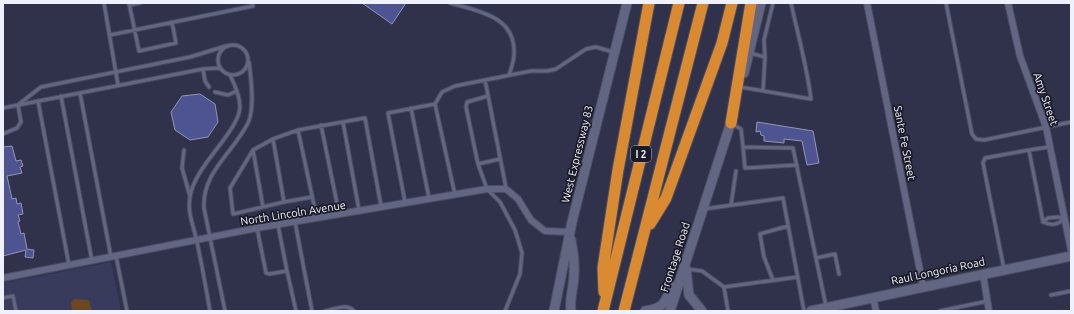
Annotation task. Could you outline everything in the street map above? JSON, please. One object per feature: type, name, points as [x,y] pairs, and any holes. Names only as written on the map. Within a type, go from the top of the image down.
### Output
[{"type":"highway","points":[[604,309],[604,260],[618,170],[649,3]]},
{"type":"highway","name":"I 2","points":[[604,309],[679,3]]},
{"type":"highway","name":"I 2","points":[[625,306],[703,3]]},
{"type":"highway","points":[[643,237],[666,198],[722,43],[732,3]]},
{"type":"highway","points":[[731,123],[751,3]]},
{"type":"main road","name":"West Expressway 83","points":[[554,311],[570,232],[628,3]]},
{"type":"main road","points":[[702,210],[731,123],[761,3]]},
{"type":"main road","name":"Frontage Road","points":[[670,311],[686,266],[702,210]]},
{"type":"main road","points":[[570,232],[574,261],[574,275],[570,302],[571,311]]},
{"type":"main road","name":"Raul Longoria Road","points":[[812,311],[923,286],[1071,256]]},
{"type":"main road","points":[[645,311],[654,310],[665,303],[678,274],[686,266]]},
{"type":"main road","points":[[686,266],[689,295],[702,311]]},
{"type":"street","name":"Sante Fe Street","points":[[867,3],[923,286]]},
{"type":"street","name":"Amy Street","points":[[1008,3],[1020,56],[1046,127],[1071,250]]},
{"type":"street","name":"North Lincoln Avenue","points":[[3,278],[258,228],[487,189],[506,189]]},
{"type":"street","points":[[506,189],[518,199],[531,220],[545,231],[570,232]]},
{"type":"street","points":[[983,274],[989,311]]},
{"type":"street","points":[[873,297],[876,311]]},
{"type":"lane","points":[[104,3],[118,85]]},
{"type":"lane","points":[[140,3],[129,4],[139,50],[176,43],[172,22]]},
{"type":"lane","points":[[110,35],[253,6],[252,3]]},
{"type":"lane","points":[[450,3],[489,15],[503,24],[513,38],[514,55],[509,75]]},
{"type":"lane","points":[[763,91],[765,57],[764,40],[773,3]]},
{"type":"lane","points":[[740,87],[811,99],[807,69],[802,58],[791,3]]},
{"type":"lane","points":[[946,3],[972,134],[976,139],[984,140],[1071,122]]},
{"type":"lane","points":[[18,105],[41,87],[190,57],[226,46],[236,45],[241,47],[248,55],[249,62],[251,81],[249,122],[207,184],[203,196],[204,208],[225,311]]},
{"type":"lane","points":[[220,68],[218,58],[222,49],[226,46]]},
{"type":"lane","points":[[454,195],[435,104],[442,92],[455,86],[509,75],[556,69],[586,49],[596,46],[615,52]]},
{"type":"lane","points":[[749,53],[765,57]]},
{"type":"lane","points":[[230,75],[240,73],[249,62]]},
{"type":"lane","points":[[204,68],[205,81],[209,87]]},
{"type":"lane","points":[[3,108],[204,68],[220,68],[230,75],[237,91],[240,108],[236,120],[196,178],[190,196],[189,211],[210,311]]},
{"type":"lane","points":[[485,80],[506,189]]},
{"type":"lane","points":[[215,92],[228,95],[237,91]]},
{"type":"lane","points":[[80,92],[126,311]]},
{"type":"lane","points":[[60,96],[92,261]]},
{"type":"lane","points":[[488,96],[467,102],[466,107],[478,164],[487,189],[500,202],[515,230],[522,253],[520,274],[505,311]]},
{"type":"lane","points":[[38,101],[69,265]]},
{"type":"lane","points":[[405,204],[388,113],[435,104]]},
{"type":"lane","points":[[3,134],[17,128],[21,122],[18,105]]},
{"type":"lane","points":[[411,108],[430,199]]},
{"type":"lane","points":[[312,197],[233,214],[230,188],[252,150],[273,139],[298,130],[365,118],[382,208]]},
{"type":"lane","points":[[343,122],[359,212]]},
{"type":"lane","points":[[731,123],[741,129],[745,168],[797,165]]},
{"type":"lane","points":[[321,125],[339,215]]},
{"type":"lane","points":[[298,130],[317,219]]},
{"type":"lane","points":[[273,139],[284,202]]},
{"type":"lane","points":[[743,147],[793,148],[826,308]]},
{"type":"lane","points":[[1004,270],[983,163],[985,158],[1050,147]]},
{"type":"lane","points":[[184,150],[182,168],[190,196]]},
{"type":"lane","points":[[252,150],[264,207]]},
{"type":"lane","points":[[1029,150],[1043,222]]},
{"type":"lane","points":[[478,164],[500,158]]},
{"type":"lane","points":[[731,205],[736,171]]},
{"type":"lane","points":[[702,210],[783,198],[804,311]]},
{"type":"lane","points":[[1058,217],[1064,219],[1059,224],[1049,224],[1043,222],[1048,218],[1058,217]]},
{"type":"lane","points":[[296,222],[312,311]]},
{"type":"lane","points":[[278,225],[296,311]]},
{"type":"lane","points":[[773,280],[764,257],[760,234],[788,226]]},
{"type":"lane","points":[[258,228],[266,273],[269,274],[287,271]]},
{"type":"lane","points":[[816,258],[835,254],[839,274]]},
{"type":"lane","points":[[686,266],[702,271],[724,287],[798,277]]},
{"type":"lane","points":[[724,287],[728,311]]},
{"type":"lane","points":[[1050,295],[1071,291]]},
{"type":"lane","points":[[3,298],[13,296],[16,311]]},
{"type":"lane","points":[[940,311],[988,300]]},
{"type":"lane","points":[[326,311],[346,307],[351,307],[354,311]]},
{"type":"shaded area","points":[[111,262],[121,311],[3,311],[3,283]]},
{"type":"shaded area","points":[[74,299],[89,300],[92,311],[72,311],[71,302]]},
{"type":"building","points":[[362,3],[406,3],[392,24]]},
{"type":"building","points":[[200,94],[215,104],[218,122],[208,137],[190,140],[175,130],[171,112],[182,96]]},
{"type":"building","points":[[757,122],[813,131],[819,163],[807,165],[802,141],[784,139],[784,143],[764,141],[764,136],[761,135],[760,131],[756,132]]},
{"type":"building","points":[[12,146],[16,161],[21,160],[23,166],[20,167],[22,173],[7,176],[12,199],[16,198],[17,204],[21,203],[23,214],[18,215],[20,221],[18,222],[21,234],[24,233],[27,249],[34,250],[33,258],[25,257],[26,250],[3,256],[3,147]]}]
